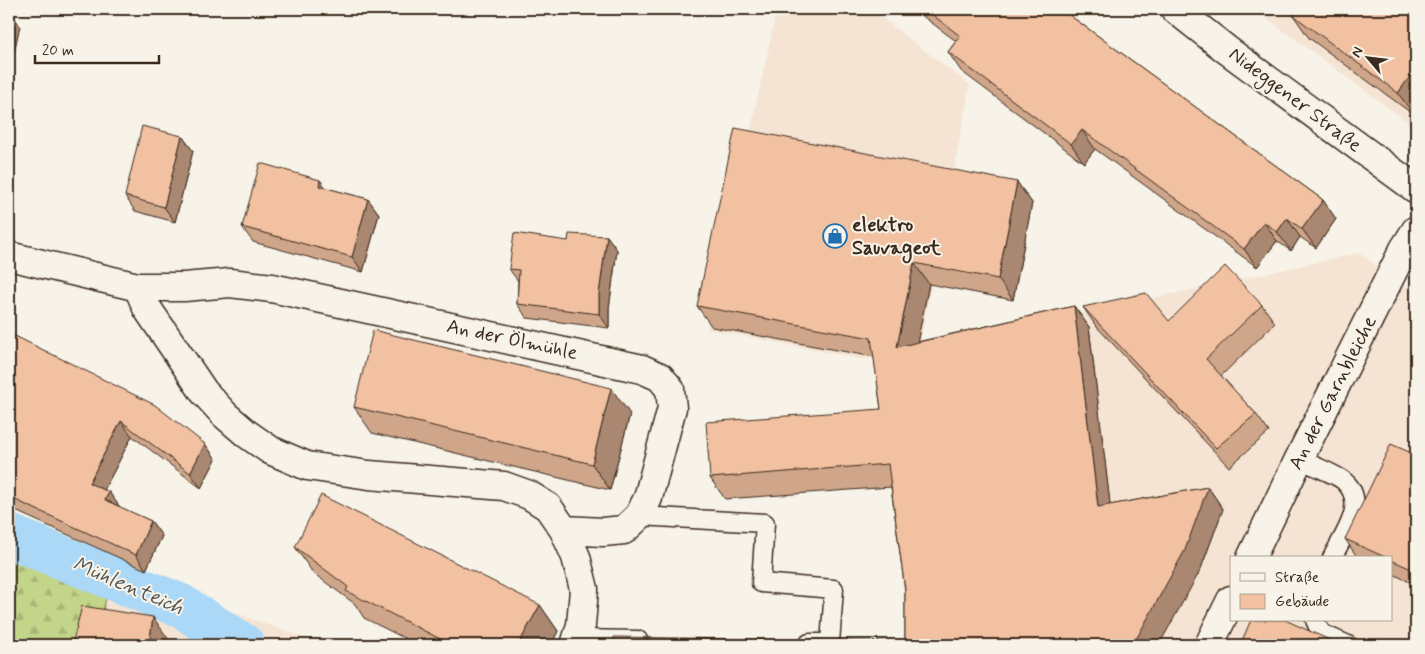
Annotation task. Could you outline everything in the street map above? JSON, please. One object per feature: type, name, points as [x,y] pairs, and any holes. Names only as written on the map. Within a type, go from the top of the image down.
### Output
[{"type":"street","name":"Nideggener Straße","points":[[1175,9],[1242,62],[1416,189]]},
{"type":"street","name":"An der Garnbleiche","points":[[1253,556],[1299,459],[1404,249],[1416,230]]},
{"type":"street","name":"An der Ölmühle","points":[[9,256],[138,287],[170,288],[230,283],[272,288],[642,369],[660,377],[670,389],[672,408],[648,498],[638,516],[624,530],[603,532],[564,530]]},
{"type":"street","points":[[138,287],[147,308],[204,392],[225,415],[270,450],[307,466],[369,475],[504,486],[529,495],[548,508],[564,530],[576,557],[584,589],[581,625],[575,642]]},
{"type":"street","points":[[1209,645],[1230,602]]},
{"type":"lane","points":[[1299,459],[1344,481],[1355,498],[1355,512],[1333,556]]},
{"type":"lane","points":[[638,516],[765,523],[760,583],[834,589],[830,643],[791,643]]},
{"type":"lane","points":[[1316,622],[1321,633],[1348,645]]},
{"type":"lane","points":[[575,642],[654,640]]},
{"type":"shaded area","points":[[777,9],[870,9],[970,85],[919,349],[1359,253],[1416,292],[1416,645],[905,645],[905,612],[883,356],[862,359],[707,329]]},
{"type":"shaded area","points":[[1254,9],[1416,9],[1416,128]]},
{"type":"shaded area","points":[[114,568],[304,638],[319,645],[94,645]]},
{"type":"green space","points":[[9,522],[114,568],[94,645],[9,645]]},
{"type":"building","points":[[925,9],[1061,9],[1323,200],[1302,229],[1287,218],[1277,232],[1264,222],[1244,249],[1082,130],[1071,144],[948,52],[960,36]]},
{"type":"building","points":[[1298,9],[1416,9],[1416,68],[1398,93],[1293,15]]},
{"type":"building","points":[[142,126],[182,136],[164,207],[125,196]]},
{"type":"building","points":[[735,128],[1017,182],[998,279],[914,263],[897,347],[1074,306],[1098,507],[1208,487],[1185,550],[1133,645],[614,645],[614,637],[905,642],[905,590],[888,464],[710,478],[706,422],[881,409],[871,338],[697,306]]},
{"type":"building","points":[[260,163],[320,180],[319,186],[368,199],[352,257],[242,227]]},
{"type":"building","points":[[514,233],[568,241],[569,234],[607,236],[599,294],[599,314],[517,304],[519,270],[509,269]]},
{"type":"building","points":[[1225,266],[1262,305],[1206,359],[1256,414],[1216,448],[1083,307],[1146,293],[1169,321]]},
{"type":"building","points":[[373,330],[611,388],[592,464],[354,407]]},
{"type":"building","points":[[9,333],[155,405],[205,444],[190,473],[121,421],[89,483],[109,492],[105,500],[151,521],[136,555],[9,497]]},
{"type":"building","points":[[1391,444],[1416,455],[1416,571],[1392,560],[1392,556],[1383,556],[1345,539]]},
{"type":"building","points":[[321,495],[540,605],[518,645],[452,645],[346,591],[348,587],[295,547]]},
{"type":"building","points":[[82,606],[153,617],[149,645],[72,645]]},
{"type":"building","points":[[1250,622],[1289,622],[1341,645],[1240,645]]},
{"type":"waterway","name":"Mühlenteich","points":[[9,536],[181,606],[243,645]]},
{"type":"place","name":"elektro Sauvageot","points":[[835,236]]}]
